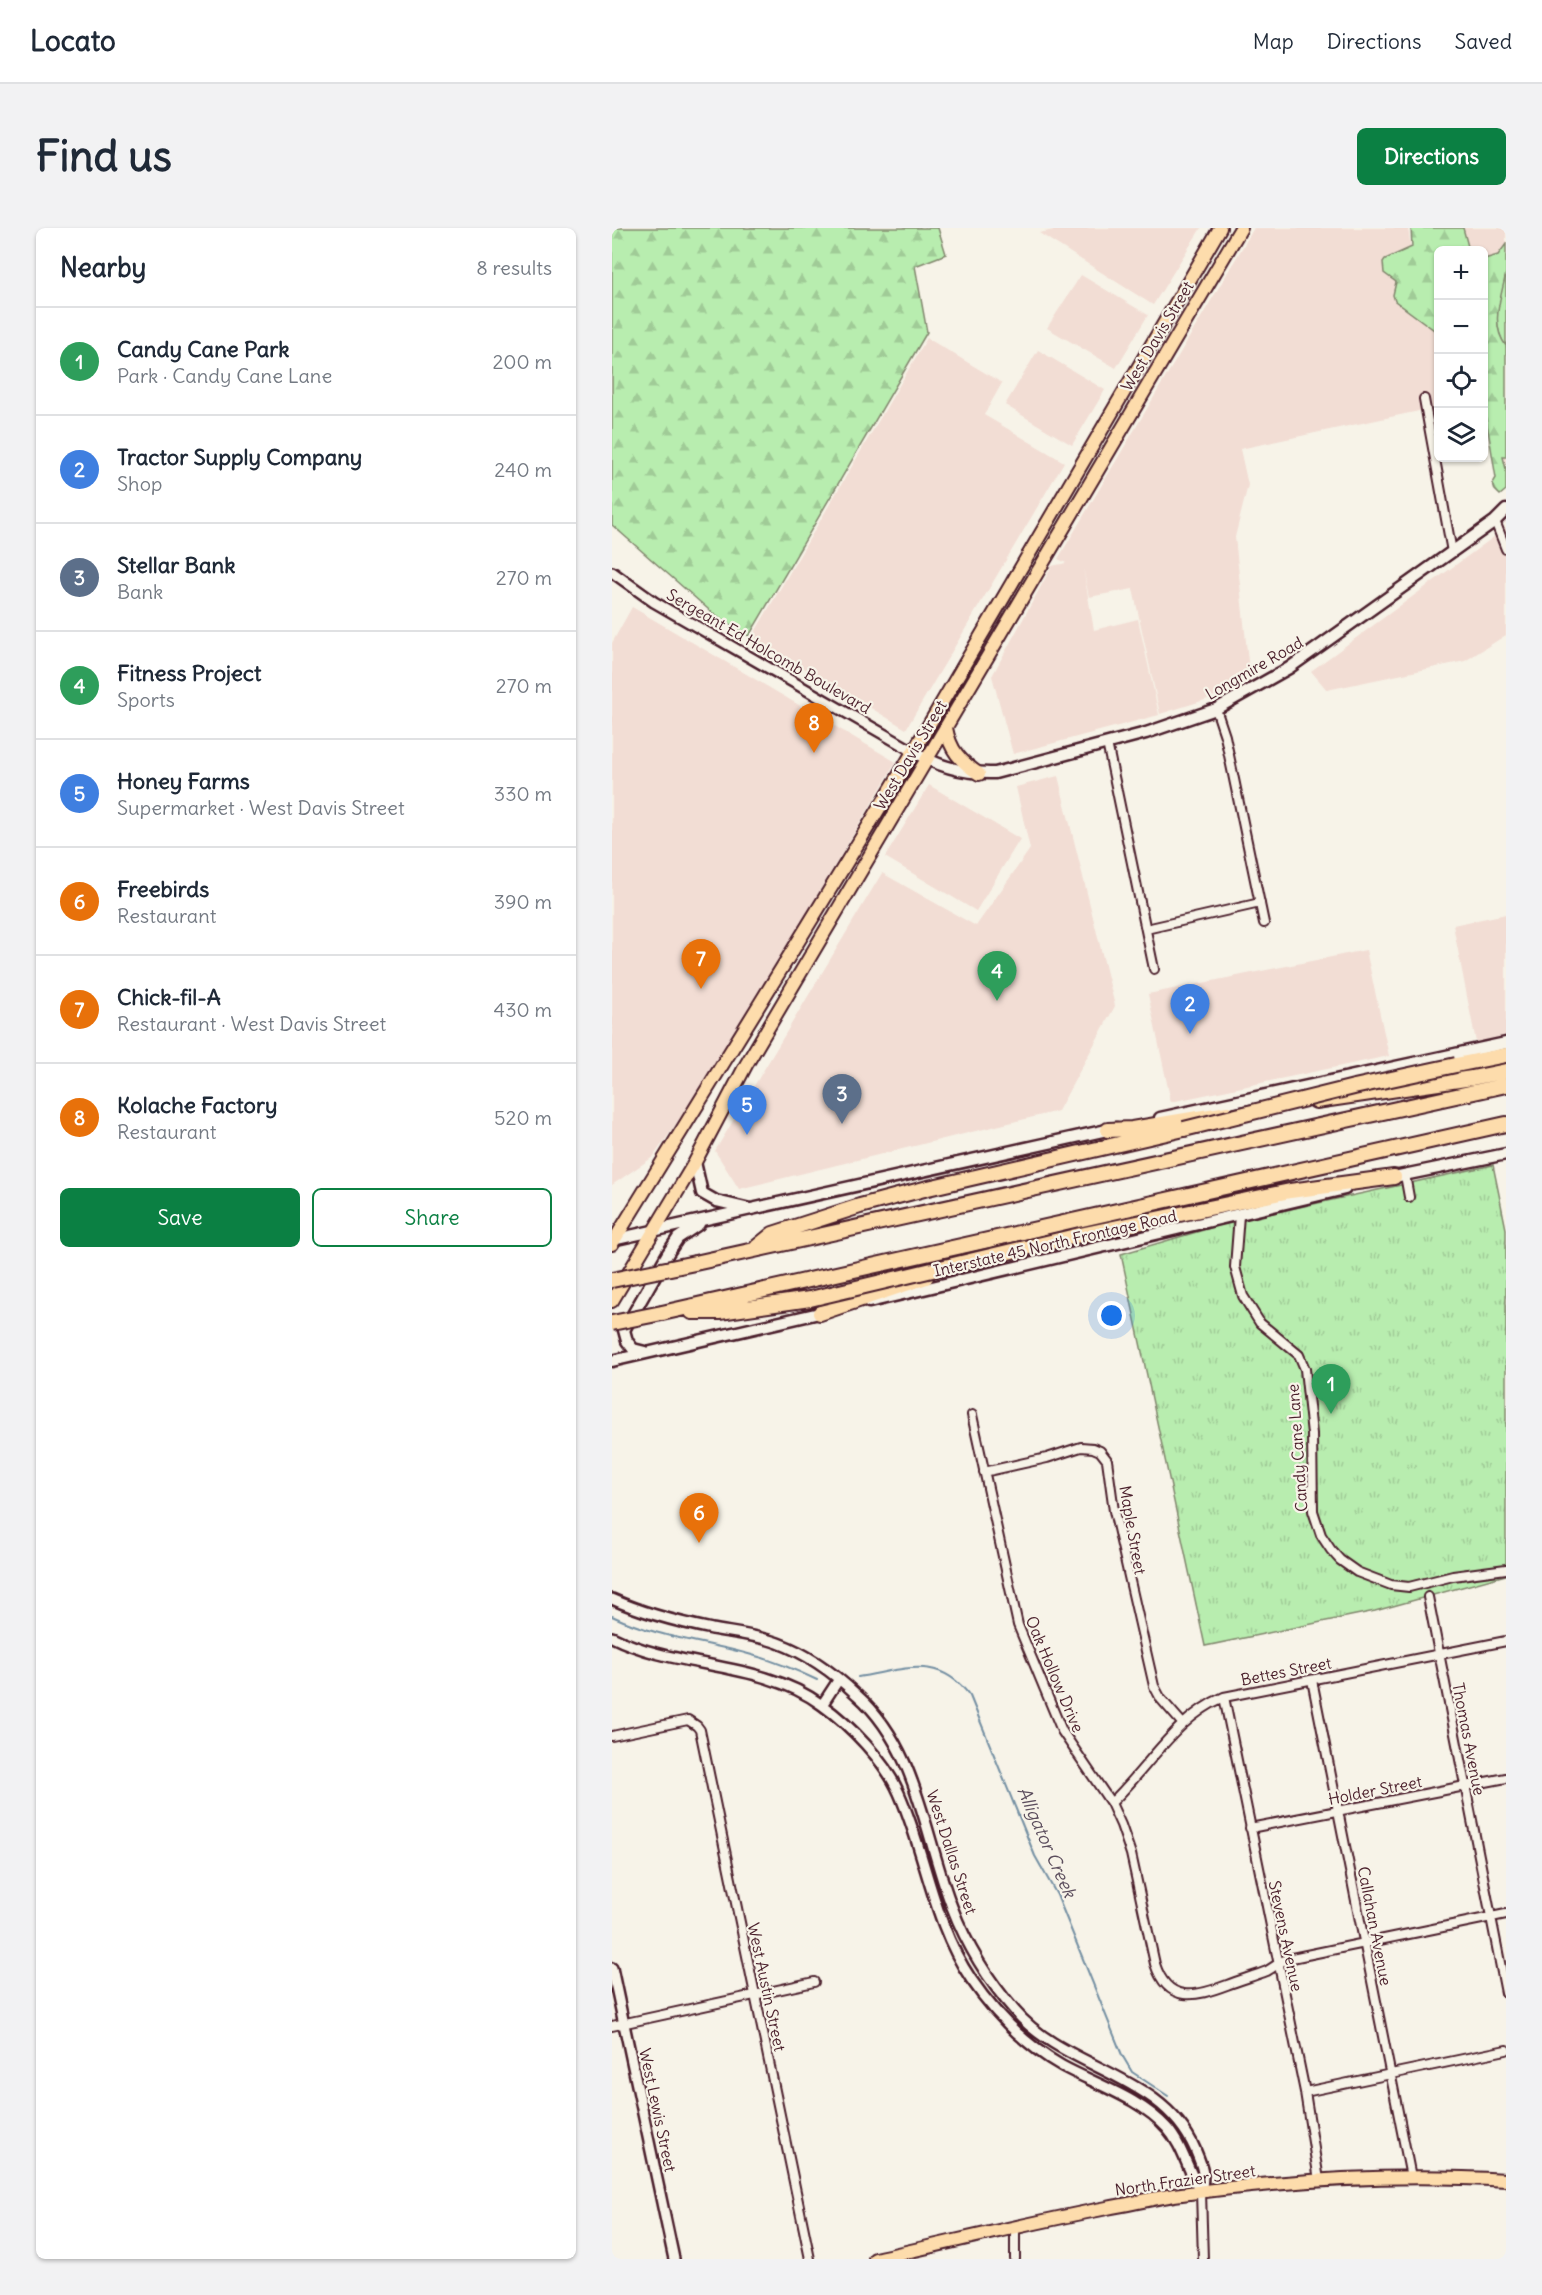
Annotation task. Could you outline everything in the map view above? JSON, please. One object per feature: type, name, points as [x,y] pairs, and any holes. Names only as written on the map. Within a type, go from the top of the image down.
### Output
[{"type":"highway","points":[[753,1250],[773,1234],[860,1206],[928,1188],[1354,1087],[1506,1055]]},
{"type":"highway","points":[[1108,1130],[1131,1129],[1261,1108],[1348,1097],[1506,1071]]},
{"type":"highway","points":[[612,1280],[1506,1085]]},
{"type":"highway","points":[[612,1323],[1506,1124]]},
{"type":"highway","points":[[663,1313],[720,1312],[810,1299],[1080,1235],[1279,1193],[1400,1176]]},
{"type":"highway","points":[[820,1313],[1006,1249],[1207,1190]]},
{"type":"main road","name":"West Davis Street","points":[[613,1241],[676,1137],[735,1047],[913,751],[1220,228]]},
{"type":"main road","points":[[1231,245],[1233,228]]},
{"type":"main road","name":"West Davis Street","points":[[612,1301],[695,1162],[746,1065],[1241,228]]},
{"type":"main road","points":[[1093,477],[1098,456],[1130,401],[1131,393],[1127,386]]},
{"type":"main road","name":"Longmire Road","points":[[913,751],[945,767],[979,774],[1011,770],[1146,733],[1216,709],[1289,668],[1495,521],[1506,510]]},
{"type":"main road","points":[[946,728],[951,748],[957,757],[979,774]]},
{"type":"main road","points":[[613,1241],[1506,1043]]},
{"type":"main road","name":"Interstate 45 North Frontage Road","points":[[612,1361],[1400,1176],[1506,1154]]},
{"type":"main road","points":[[695,1162],[702,1193],[716,1201],[753,1210]]},
{"type":"main road","points":[[650,1353],[633,1349],[627,1341],[624,1330],[678,1238],[704,1221]]},
{"type":"main road","points":[[612,1370],[637,1356]]},
{"type":"main road","name":"North Frazier Street","points":[[878,2259],[1014,2226],[1201,2192],[1319,2180],[1411,2177],[1506,2180]]},
{"type":"street","points":[[1424,399],[1452,552]]},
{"type":"street","points":[[1495,521],[1506,549]]},
{"type":"street","name":"Sergeant Ed Holcomb Boulevard","points":[[612,572],[654,602],[913,751]]},
{"type":"street","points":[[1216,709],[1225,736],[1264,923]]},
{"type":"street","points":[[1107,743],[1154,969]]},
{"type":"street","points":[[1146,928],[1260,903]]},
{"type":"street","points":[[1400,1176],[1409,1197]]},
{"type":"street","name":"Candy Cane Lane","points":[[1239,1215],[1235,1266],[1243,1296],[1260,1323],[1299,1355],[1305,1370],[1312,1434],[1313,1511],[1321,1535],[1330,1550],[1358,1572],[1391,1585],[1408,1587],[1453,1576],[1506,1569]]},
{"type":"street","name":"Oak Hollow Drive","points":[[972,1415],[1018,1625],[1062,1731],[1111,1803],[1131,1854],[1155,1964],[1158,1974],[1165,1983],[1182,1994],[1203,1994],[1269,1970],[1287,1959],[1506,1914]]},
{"type":"street","name":"Maple Street","points":[[984,1472],[1047,1458],[1081,1447],[1100,1451],[1107,1460],[1113,1511],[1154,1686],[1161,1699],[1182,1724]]},
{"type":"street","name":"Thomas Avenue","points":[[1428,1597],[1506,1993]]},
{"type":"street","name":"West Dallas Street","points":[[612,1599],[632,1608],[778,1643],[807,1656],[859,1696],[888,1730],[908,1769],[945,1886],[965,1939],[995,1989],[1020,2018],[1042,2035],[1131,2084],[1170,2110],[1191,2140],[1204,2174],[1201,2192],[1203,2259]]},
{"type":"street","name":"West Dallas Street","points":[[612,1637],[639,1648],[765,1677],[795,1689],[822,1705],[858,1736],[899,1792],[944,1927],[964,1968],[979,1990],[1004,2021],[1024,2040],[1069,2069],[1152,2114],[1175,2139],[1192,2178],[1201,2192]]},
{"type":"street","name":"Bettes Street","points":[[1111,1803],[1132,1783],[1182,1724],[1198,1710],[1224,1697],[1506,1641]]},
{"type":"street","points":[[822,1705],[839,1679]]},
{"type":"street","name":"Callahan Avenue","points":[[1312,1680],[1411,2177]]},
{"type":"street","name":"Stevens Avenue","points":[[1224,1697],[1305,2092],[1319,2180]]},
{"type":"street","name":"West Austin Street","points":[[612,1736],[684,1721],[693,1723],[700,1730],[810,2259]]},
{"type":"street","points":[[891,1780],[908,1769]]},
{"type":"street","name":"Holder Street","points":[[1250,1828],[1506,1778]]},
{"type":"street","points":[[932,1890],[945,1886]]},
{"type":"street","points":[[964,1968],[977,1960]]},
{"type":"street","name":"West Lewis Street","points":[[612,1968],[675,2259]]},
{"type":"street","points":[[612,2026],[814,1982]]},
{"type":"street","points":[[979,1990],[989,1991],[1008,2012],[1020,2018]]},
{"type":"street","points":[[1305,2092],[1506,2050]]},
{"type":"street","points":[[1069,2069],[1075,2055]]},
{"type":"street","points":[[1014,2226],[1015,2259]]},
{"type":"shaded area","points":[[1064,228],[1201,228],[1153,305],[1039,233]]},
{"type":"shaded area","points":[[1254,228],[1408,228],[1412,255],[1434,309],[1434,408],[1240,449],[1248,485],[1235,537],[1250,680],[1208,699],[1160,714],[1133,589],[1089,597],[1083,568],[1094,630],[1138,619],[1159,715],[1013,754],[992,676],[1052,566],[1066,563],[1058,559]]},
{"type":"shaded area","points":[[1455,228],[1506,228],[1506,488],[1488,408],[1488,246],[1458,246]]},
{"type":"shaded area","points":[[1081,275],[1148,315],[1116,368],[1047,328]]},
{"type":"shaded area","points":[[927,338],[1002,383],[984,415],[1064,462],[906,729],[752,637]]},
{"type":"shaded area","points":[[1038,350],[1105,390],[1072,445],[1005,405]]},
{"type":"shaded area","points":[[1506,528],[1506,635],[1465,661],[1327,690],[1311,671]]},
{"type":"shaded area","points":[[632,607],[896,762],[716,1067],[653,1157],[612,1185],[612,643]]},
{"type":"shaded area","points":[[1058,776],[1115,1006],[1058,1111],[739,1189],[715,1151],[882,873],[976,926],[1030,849],[1016,787]]},
{"type":"shaded area","points":[[929,785],[1020,839],[976,911],[885,857]]},
{"type":"shaded area","points":[[1506,914],[1506,1036],[1476,1042],[1453,925]]},
{"type":"shaded area","points":[[1366,950],[1389,1056],[1171,1102],[1148,994]]},
{"type":"green space","points":[[612,228],[938,228],[946,254],[915,266],[927,332],[749,636],[716,616],[612,525]]},
{"type":"green space","points":[[1411,228],[1463,228],[1468,246],[1434,246],[1434,330],[1395,301],[1393,295],[1396,282],[1384,273],[1385,259],[1412,247]]},
{"type":"green space","points":[[1506,244],[1506,272],[1497,319],[1501,337],[1506,346],[1506,457],[1503,457],[1506,469],[1506,490],[1500,495],[1493,483],[1496,478],[1488,430],[1488,258],[1498,255]]},
{"type":"green space","points":[[1506,273],[1506,346],[1498,329],[1497,310]]},
{"type":"green space","points":[[1493,1165],[1506,1229],[1506,1575],[1375,1611],[1205,1646],[1121,1254],[1231,1222]]},
{"type":"waterway","name":"Alligator Creek","points":[[612,1616],[664,1634],[761,1657],[817,1680]]},
{"type":"waterway","name":"Alligator Creek","points":[[858,1677],[905,1669],[933,1669],[946,1674],[970,1696],[1035,1856],[1057,1895],[1122,2055],[1132,2072],[1168,2096]]},
{"type":"place","name":"Kolache Factory","points":[[814,753]]},
{"type":"place","name":"Chick-fil-A","points":[[701,989]]},
{"type":"place","name":"Fitness Project","points":[[997,1001]]},
{"type":"place","name":"Tractor Supply Company","points":[[1190,1034]]},
{"type":"place","name":"Stellar Bank","points":[[842,1124]]},
{"type":"place","name":"Honey Farms","points":[[747,1135]]},
{"type":"place","name":"Candy Cane Park","points":[[1331,1414]]},
{"type":"place","name":"Freebirds","points":[[699,1543]]}]
